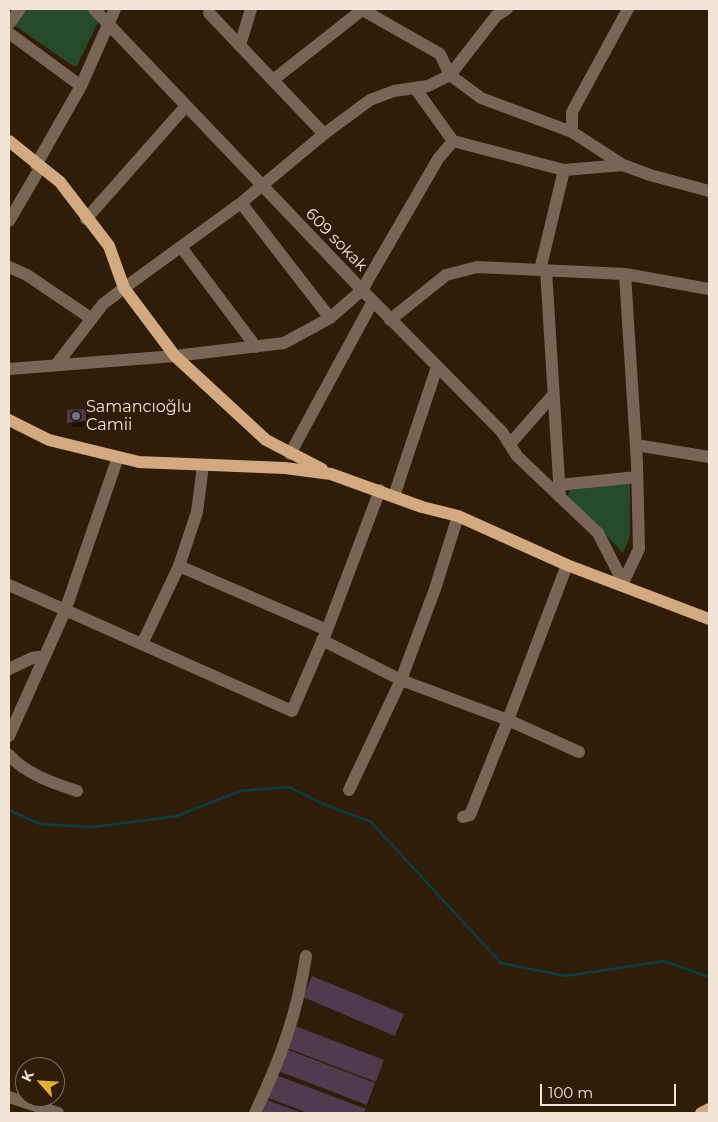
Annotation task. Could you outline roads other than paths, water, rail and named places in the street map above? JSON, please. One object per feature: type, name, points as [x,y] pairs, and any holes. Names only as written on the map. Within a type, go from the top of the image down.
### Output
[{"type":"main road","points":[[9,141],[60,182],[86,219],[109,246],[124,288],[175,356],[266,440],[331,474],[380,490],[422,507],[458,516],[566,565],[709,619]]},
{"type":"main road","points":[[9,420],[48,440],[139,462],[285,468],[331,474]]},
{"type":"main road","points":[[701,1113],[709,1109]]},
{"type":"street","points":[[9,24],[20,9]]},
{"type":"street","name":"609 sokak","points":[[9,369],[175,356],[284,343],[330,318],[362,290],[94,9]]},
{"type":"street","points":[[9,221],[81,86],[115,9]]},
{"type":"street","points":[[240,45],[251,9]]},
{"type":"street","points":[[273,80],[362,9],[440,54],[450,75],[481,98],[572,132],[623,165],[650,176],[709,191]]},
{"type":"street","points":[[56,365],[103,304],[262,187],[324,134],[370,100],[394,92],[428,86],[450,75],[496,16],[507,9]]},
{"type":"street","points":[[572,132],[572,112],[628,9]]},
{"type":"street","points":[[209,13],[324,134]]},
{"type":"street","points":[[9,34],[81,86]]},
{"type":"street","points":[[415,88],[453,141],[564,170],[623,165]]},
{"type":"street","points":[[86,219],[186,106]]},
{"type":"street","points":[[453,141],[438,159],[362,290],[502,432],[517,456],[560,491],[598,533],[618,572],[622,585]]},
{"type":"street","points":[[560,491],[543,270],[564,170]]},
{"type":"street","points":[[241,203],[330,318]]},
{"type":"street","points":[[181,247],[256,347]]},
{"type":"street","points":[[9,267],[27,276],[92,319]]},
{"type":"street","points":[[390,320],[446,275],[477,267],[625,274],[709,289]]},
{"type":"street","points":[[622,585],[639,549],[636,445],[625,274]]},
{"type":"street","points":[[290,454],[373,301]]},
{"type":"street","points":[[394,496],[437,367]]},
{"type":"street","points":[[510,444],[554,395]]},
{"type":"street","points":[[636,445],[709,457]]},
{"type":"street","points":[[9,736],[65,611],[118,457]]},
{"type":"street","points":[[142,644],[179,566],[197,512],[203,466]]},
{"type":"street","points":[[560,491],[637,478]]},
{"type":"street","points":[[9,585],[292,711],[324,635],[380,490]]},
{"type":"street","points":[[349,790],[401,680],[435,589],[458,516]]},
{"type":"street","points":[[463,817],[470,815],[566,565]]},
{"type":"street","points":[[179,566],[324,635],[401,680],[508,720],[579,752]]},
{"type":"street","points":[[9,668],[32,658],[45,656]]},
{"type":"street","points":[[9,755],[18,764],[47,781],[77,791]]},
{"type":"street","points":[[255,1113],[286,1042],[302,981],[306,956]]},
{"type":"street","points":[[9,1097],[58,1113]]},
{"type":"waterway","points":[[9,810],[40,824],[93,827],[177,816],[240,791],[289,787],[323,804],[371,822],[501,963],[566,976],[664,961],[709,977]]},
{"type":"place","name":"Samancıoğlu Camii","points":[[76,416]]}]
